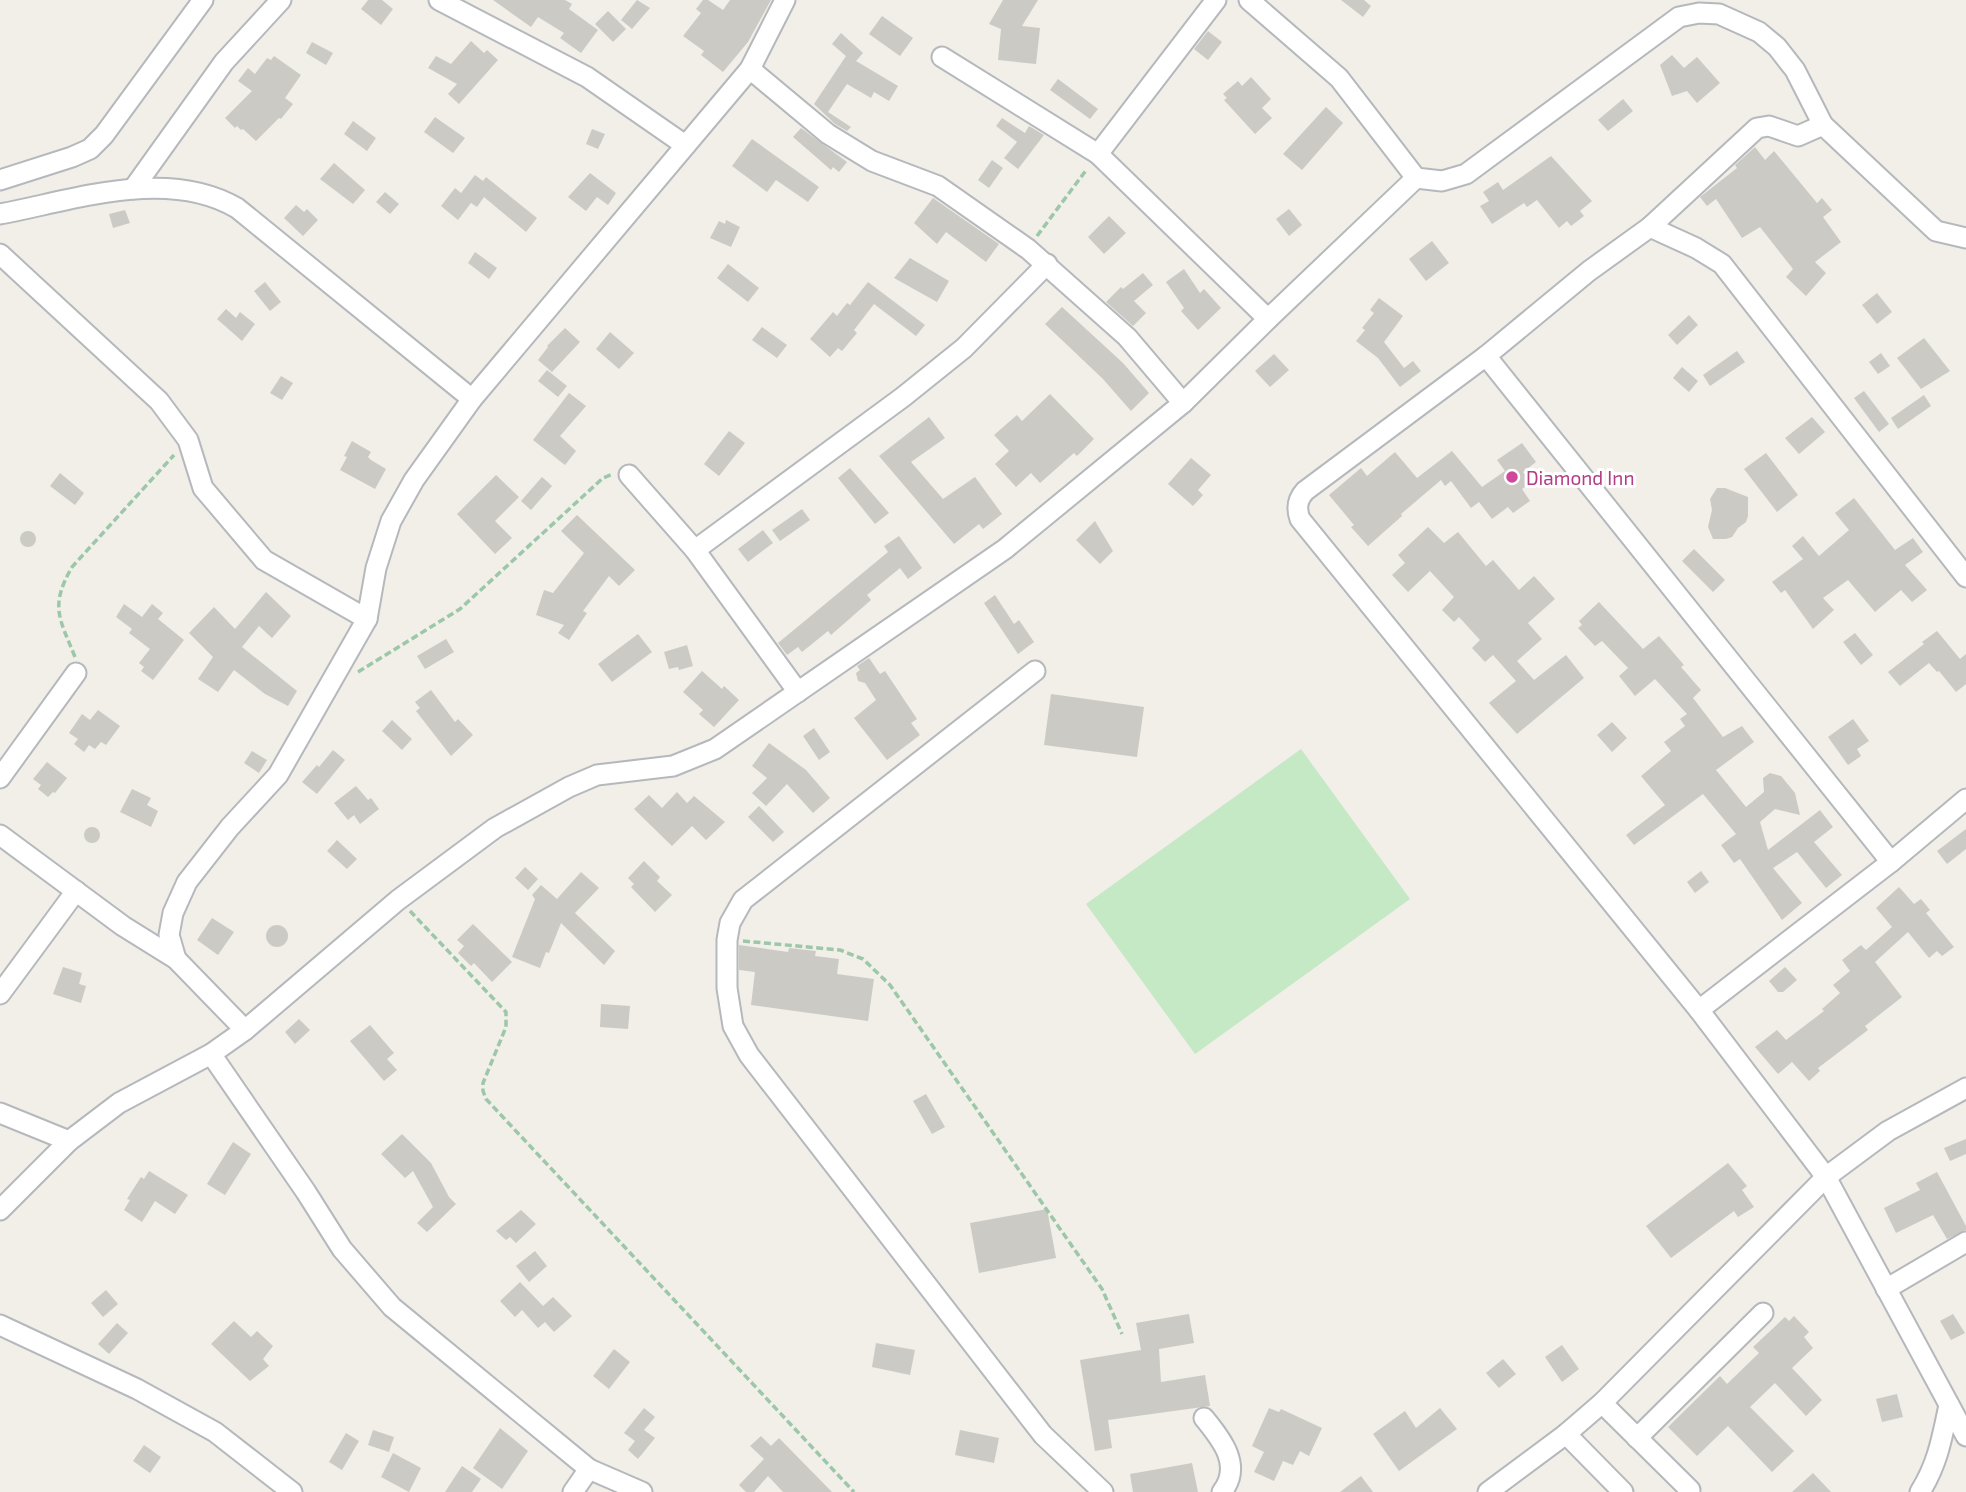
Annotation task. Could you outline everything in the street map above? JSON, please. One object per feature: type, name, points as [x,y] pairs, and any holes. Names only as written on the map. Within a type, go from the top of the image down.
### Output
[{"type":"street","points":[[0,180],[90,149],[104,135],[203,0]]},
{"type":"street","points":[[133,189],[224,61],[281,0]]},
{"type":"street","points":[[439,0],[587,77],[685,145]]},
{"type":"street","points":[[176,959],[169,935],[173,913],[187,881],[230,827],[278,775],[367,619],[376,568],[391,522],[414,480],[472,399],[750,69],[785,0]]},
{"type":"street","points":[[1098,153],[1216,0]]},
{"type":"street","points":[[1249,0],[1339,78],[1416,178],[1442,181],[1466,174],[1679,17],[1699,13],[1719,14],[1739,20],[1777,47],[1795,69],[1823,125],[1936,231],[1966,238]]},
{"type":"street","points":[[942,57],[1098,153],[1268,318]]},
{"type":"street","points":[[750,69],[828,134],[872,161],[939,186],[1028,249],[1127,337],[1183,404]]},
{"type":"street","points":[[1823,125],[1798,136],[1769,126],[1757,128],[1650,227],[1589,271],[1486,356],[1305,491],[1298,504],[1300,519],[1699,1010],[1826,1177],[1966,1436]]},
{"type":"street","points":[[0,1209],[69,1141],[119,1103],[211,1055],[245,1030],[398,900],[495,828],[569,787],[597,775],[673,766],[715,749],[1004,550],[1183,404],[1268,318],[1416,178]]},
{"type":"street","points":[[0,214],[133,189],[169,187],[200,191],[221,199],[237,208],[472,399]]},
{"type":"street","points":[[1650,227],[1696,248],[1722,264],[1966,577]]},
{"type":"street","points":[[0,254],[159,401],[188,440],[203,488],[264,560],[367,619]]},
{"type":"street","points":[[695,550],[903,397],[964,348],[1046,264]]},
{"type":"street","points":[[1486,356],[1891,862]]},
{"type":"street","points":[[629,475],[695,550],[798,692]]},
{"type":"street","points":[[1035,671],[743,900],[730,923],[727,940],[727,988],[733,1026],[749,1055],[1043,1435],[1103,1492]]},
{"type":"street","points":[[0,778],[76,673]]},
{"type":"street","points":[[1699,1010],[1891,862],[1966,799]]},
{"type":"street","points":[[0,835],[123,926],[176,959],[245,1030]]},
{"type":"street","points":[[0,993],[76,891]]},
{"type":"street","points":[[211,1055],[342,1249],[392,1307],[589,1469],[642,1492]]},
{"type":"street","points":[[1488,1492],[1566,1434],[1602,1403],[1826,1177],[1888,1131],[1966,1088]]},
{"type":"street","points":[[0,1113],[69,1141]]},
{"type":"street","points":[[1886,1289],[1966,1242]]},
{"type":"street","points":[[1637,1437],[1763,1313]]},
{"type":"street","points":[[0,1325],[137,1389],[215,1432],[292,1492]]},
{"type":"street","points":[[1602,1403],[1690,1490]]},
{"type":"street","points":[[1920,1492],[1933,1472],[1949,1405]]},
{"type":"street","points":[[1204,1418],[1228,1450],[1229,1482],[1222,1492]]},
{"type":"street","points":[[1566,1434],[1623,1492]]},
{"type":"street","points":[[573,1492],[589,1469]]},
{"type":"path","points":[[1028,249],[1098,153]]},
{"type":"path","points":[[76,673],[76,659],[58,615],[65,579],[72,567],[188,440]]},
{"type":"path","points":[[358,673],[460,609],[603,478],[615,473],[629,475]]},
{"type":"path","points":[[398,900],[506,1012],[506,1027],[483,1083],[486,1099],[854,1492]]},
{"type":"path","points":[[727,940],[840,950],[863,959],[890,985],[1102,1289],[1122,1334]]},
{"type":"green space","points":[[1301,749],[1410,899],[1195,1054],[1086,904]]},
{"type":"building","points":[[368,0],[382,0],[393,9],[381,25],[361,9]]},
{"type":"building","points":[[493,0],[565,0],[572,4],[569,9],[598,30],[581,53],[560,38],[564,33],[538,17],[531,27]]},
{"type":"building","points":[[637,0],[650,8],[632,29],[621,20]]},
{"type":"building","points":[[703,0],[708,0],[723,10],[730,0],[771,0],[748,42],[723,72],[701,55],[704,51],[683,36],[701,13],[696,9]]},
{"type":"building","points":[[1003,0],[1038,0],[1022,26],[1040,28],[1036,64],[998,60],[1001,29],[989,24]]},
{"type":"building","points":[[1341,0],[1364,0],[1371,6],[1363,17]]},
{"type":"building","points":[[608,11],[626,29],[613,42],[595,24]]},
{"type":"building","points":[[882,16],[913,38],[900,56],[869,34]]},
{"type":"building","points":[[1208,31],[1222,42],[1208,60],[1194,49]]},
{"type":"building","points":[[841,33],[863,53],[856,61],[898,86],[889,101],[874,92],[871,98],[847,84],[828,112],[851,127],[847,131],[835,124],[814,104],[846,56],[832,44]]},
{"type":"building","points":[[471,41],[484,53],[487,50],[498,60],[459,104],[448,94],[457,84],[428,68],[436,56],[451,64]]},
{"type":"building","points":[[312,42],[333,53],[326,65],[306,53]]},
{"type":"building","points":[[1672,55],[1684,68],[1697,57],[1720,83],[1697,103],[1687,91],[1672,96],[1660,65]]},
{"type":"building","points":[[274,56],[301,75],[285,98],[293,104],[281,119],[256,141],[225,118],[252,91],[238,81],[248,68],[255,74],[267,58],[271,60]]},
{"type":"building","points":[[1251,77],[1271,99],[1262,108],[1272,118],[1255,134],[1224,100],[1227,98],[1223,94],[1238,81],[1242,86]]},
{"type":"building","points":[[1058,79],[1098,109],[1090,119],[1050,90]]},
{"type":"building","points":[[1623,99],[1633,111],[1608,131],[1598,120]]},
{"type":"building","points":[[1326,107],[1343,123],[1302,170],[1283,154]]},
{"type":"building","points":[[435,117],[465,138],[453,153],[424,132]]},
{"type":"building","points":[[1002,118],[1025,133],[1029,126],[1044,135],[1018,169],[1004,158],[1017,142],[996,126]]},
{"type":"building","points":[[353,121],[376,138],[367,151],[344,134]]},
{"type":"building","points":[[801,128],[847,162],[839,172],[833,167],[831,170],[793,137]]},
{"type":"building","points":[[592,129],[605,134],[598,149],[586,144]]},
{"type":"building","points":[[752,139],[819,187],[808,202],[776,180],[767,192],[732,166]]},
{"type":"building","points":[[1755,147],[1765,160],[1774,151],[1817,203],[1822,198],[1832,210],[1823,217],[1841,242],[1815,262],[1826,273],[1806,296],[1786,277],[1793,269],[1760,227],[1742,238],[1716,199],[1707,206],[1700,197],[1737,168],[1735,165]]},
{"type":"building","points":[[1551,156],[1592,201],[1580,211],[1584,216],[1571,226],[1567,221],[1559,228],[1537,200],[1527,207],[1524,203],[1492,224],[1480,206],[1489,201],[1483,192],[1498,182],[1503,190]]},
{"type":"building","points":[[992,160],[1003,168],[989,188],[978,180]]},
{"type":"building","points":[[334,163],[365,190],[353,204],[320,179]]},
{"type":"building","points":[[590,173],[616,193],[608,205],[597,197],[586,211],[568,197]]},
{"type":"building","points":[[475,175],[483,181],[486,177],[537,218],[526,232],[484,197],[477,207],[471,203],[458,220],[441,206],[455,188],[461,193]]},
{"type":"building","points":[[385,192],[399,204],[390,214],[376,202]]},
{"type":"building","points":[[933,198],[999,244],[986,262],[946,232],[937,244],[914,223]]},
{"type":"building","points":[[296,205],[304,212],[307,209],[318,220],[303,236],[284,218]]},
{"type":"building","points":[[1289,209],[1302,225],[1289,236],[1276,219]]},
{"type":"building","points":[[125,210],[130,223],[113,228],[109,214]]},
{"type":"building","points":[[1109,216],[1126,233],[1104,254],[1088,237]]},
{"type":"building","points":[[726,220],[740,227],[731,247],[710,238],[719,221],[725,224]]},
{"type":"building","points":[[1432,241],[1449,263],[1426,281],[1409,259]]},
{"type":"building","points":[[475,252],[497,268],[489,279],[468,263]]},
{"type":"building","points":[[910,258],[949,281],[937,302],[894,278]]},
{"type":"building","points":[[728,264],[759,288],[748,302],[717,278]]},
{"type":"building","points":[[1184,269],[1200,293],[1204,289],[1221,308],[1198,330],[1181,311],[1184,308],[1166,282]]},
{"type":"building","points":[[1143,273],[1153,285],[1134,301],[1146,313],[1133,326],[1106,302],[1121,287],[1123,289]]},
{"type":"building","points":[[265,282],[281,302],[270,311],[254,291]]},
{"type":"building","points":[[868,282],[925,325],[916,336],[874,304],[854,330],[857,333],[842,351],[838,348],[830,357],[810,339],[833,312],[837,316],[847,303],[850,305]]},
{"type":"building","points":[[1877,293],[1892,312],[1877,324],[1862,305]]},
{"type":"building","points":[[1379,298],[1403,316],[1384,342],[1404,368],[1413,361],[1421,371],[1400,387],[1378,358],[1356,341],[1365,330],[1362,328],[1374,313],[1370,310]]},
{"type":"building","points":[[1062,307],[1123,363],[1149,393],[1131,411],[1103,379],[1045,324]]},
{"type":"building","points":[[226,309],[236,318],[240,312],[255,324],[242,341],[217,319]]},
{"type":"building","points":[[1689,315],[1698,325],[1677,345],[1668,335]]},
{"type":"building","points":[[762,327],[787,345],[777,358],[752,340]]},
{"type":"building","points":[[565,328],[580,342],[552,372],[538,360],[547,346]]},
{"type":"building","points":[[610,332],[634,353],[619,369],[596,349]]},
{"type":"building","points":[[1924,338],[1950,371],[1921,389],[1897,358]]},
{"type":"building","points":[[1737,351],[1745,362],[1710,386],[1703,375]]},
{"type":"building","points":[[1881,353],[1890,366],[1878,374],[1869,362]]},
{"type":"building","points":[[1274,354],[1289,370],[1270,387],[1255,371]]},
{"type":"building","points":[[1682,367],[1698,381],[1689,392],[1673,378]]},
{"type":"building","points":[[547,370],[567,386],[558,397],[538,381]]},
{"type":"building","points":[[281,376],[293,383],[282,400],[270,393]]},
{"type":"building","points":[[1864,391],[1889,424],[1879,432],[1854,398]]},
{"type":"building","points":[[569,393],[586,406],[560,436],[576,451],[565,465],[533,440]]},
{"type":"building","points":[[1050,394],[1094,439],[1077,456],[1074,453],[1040,483],[1031,473],[1016,487],[995,464],[1009,451],[994,435],[1017,415],[1022,421]]},
{"type":"building","points":[[1924,395],[1931,406],[1898,429],[1891,418]]},
{"type":"building","points":[[929,417],[945,438],[911,462],[943,499],[975,477],[1002,514],[983,529],[979,524],[954,544],[879,456]]},
{"type":"building","points":[[1812,417],[1825,432],[1799,454],[1785,438]]},
{"type":"building","points":[[729,431],[745,443],[719,476],[704,464]]},
{"type":"building","points":[[352,441],[371,452],[368,457],[386,469],[375,489],[340,470]]},
{"type":"building","points":[[1522,443],[1536,462],[1523,472],[1531,482],[1522,489],[1530,501],[1513,513],[1508,507],[1492,519],[1479,502],[1471,508],[1451,481],[1445,486],[1441,480],[1368,546],[1329,495],[1361,468],[1367,476],[1395,452],[1417,478],[1452,451],[1482,487],[1505,471],[1497,460]]},
{"type":"building","points":[[1766,453],[1798,495],[1777,512],[1744,469]]},
{"type":"building","points":[[1191,458],[1211,475],[1198,490],[1203,495],[1193,506],[1168,484]]},
{"type":"building","points":[[850,468],[889,513],[875,524],[838,478]]},
{"type":"building","points":[[60,473],[84,493],[75,505],[50,486]]},
{"type":"building","points":[[496,475],[519,497],[495,521],[512,538],[495,554],[457,514]]},
{"type":"building","points":[[542,477],[552,486],[531,510],[521,501]]},
{"type":"building","points":[[1717,488],[1725,488],[1748,497],[1746,522],[1732,537],[1726,539],[1713,539],[1708,527],[1712,510],[1710,499]]},
{"type":"building","points":[[1854,498],[1895,550],[1913,538],[1923,552],[1905,565],[1927,590],[1912,602],[1901,590],[1875,612],[1848,580],[1823,598],[1834,610],[1813,629],[1785,590],[1781,593],[1772,582],[1803,559],[1792,546],[1803,536],[1819,556],[1849,530],[1835,513]]},
{"type":"building","points":[[802,509],[810,520],[780,541],[772,530]]},
{"type":"building","points":[[577,515],[635,570],[619,586],[609,576],[583,611],[587,613],[569,640],[558,633],[564,625],[536,615],[544,590],[553,593],[584,553],[561,531]]},
{"type":"building","points":[[1095,521],[1113,551],[1100,564],[1076,540]]},
{"type":"building","points":[[1428,527],[1444,543],[1458,532],[1486,566],[1493,560],[1519,590],[1534,576],[1555,599],[1528,623],[1542,639],[1517,661],[1534,680],[1566,655],[1584,678],[1517,734],[1489,703],[1516,681],[1493,655],[1485,662],[1472,648],[1480,640],[1459,617],[1454,622],[1442,610],[1454,597],[1430,571],[1408,592],[1392,575],[1405,563],[1398,555]]},
{"type":"building","points":[[763,530],[773,543],[748,562],[738,549]]},
{"type":"building","points":[[25,531],[31,531],[36,539],[34,545],[25,547],[20,542],[20,536]]},
{"type":"building","points":[[899,536],[922,568],[908,579],[900,568],[867,595],[871,600],[831,635],[828,631],[802,652],[798,647],[787,655],[778,643],[888,552],[884,546]]},
{"type":"building","points":[[1694,549],[1725,580],[1713,592],[1682,561]]},
{"type":"building","points":[[266,592],[291,616],[272,638],[259,626],[242,647],[297,691],[288,706],[265,694],[234,670],[218,692],[198,679],[213,657],[189,633],[214,607],[235,629]]},
{"type":"building","points":[[995,595],[1014,624],[1019,620],[1034,642],[1018,654],[984,603]]},
{"type":"building","points":[[1599,602],[1643,649],[1659,636],[1701,690],[1693,698],[1723,737],[1742,726],[1754,742],[1716,770],[1746,807],[1764,792],[1763,778],[1770,773],[1781,776],[1795,793],[1800,815],[1775,809],[1760,822],[1768,850],[1820,810],[1833,827],[1814,842],[1842,875],[1826,888],[1797,852],[1773,868],[1802,903],[1782,920],[1740,859],[1734,863],[1721,845],[1736,834],[1703,794],[1634,845],[1626,835],[1665,805],[1641,776],[1671,751],[1664,742],[1685,726],[1680,719],[1687,714],[1655,679],[1635,696],[1619,676],[1628,668],[1602,641],[1595,646],[1578,628],[1582,625],[1579,621]]},
{"type":"building","points":[[124,604],[142,617],[152,604],[163,613],[158,619],[184,640],[153,680],[141,671],[144,667],[139,663],[150,649],[129,633],[132,629],[116,617]]},
{"type":"building","points":[[1937,631],[1960,659],[1966,654],[1966,684],[1956,692],[1929,663],[1900,686],[1888,672]]},
{"type":"building","points":[[1855,633],[1873,655],[1861,665],[1843,642]]},
{"type":"building","points":[[638,634],[652,652],[612,682],[598,664]]},
{"type":"building","points":[[446,639],[454,652],[425,669],[417,656]]},
{"type":"building","points":[[687,645],[693,666],[679,670],[678,667],[669,669],[664,652]]},
{"type":"building","points":[[869,658],[880,674],[885,671],[917,719],[911,723],[920,735],[887,760],[854,718],[876,700],[865,683],[858,681],[856,673],[860,670],[857,666]]},
{"type":"building","points":[[702,671],[739,700],[714,727],[699,714],[703,710],[683,692]]},
{"type":"building","points":[[431,690],[455,722],[458,719],[473,735],[451,756],[416,711],[420,708],[415,702]]},
{"type":"building","points":[[1051,694],[1144,707],[1137,757],[1044,745]]},
{"type":"building","points":[[98,710],[120,726],[106,745],[101,742],[95,749],[89,745],[84,752],[74,744],[78,739],[69,733],[82,714],[90,720]]},
{"type":"building","points":[[1853,719],[1869,741],[1857,749],[1861,756],[1848,765],[1828,737]]},
{"type":"building","points":[[392,720],[412,739],[402,750],[382,731]]},
{"type":"building","points":[[1612,722],[1627,738],[1612,752],[1597,735]]},
{"type":"building","points":[[814,728],[830,752],[819,760],[803,736]]},
{"type":"building","points":[[769,743],[806,770],[830,798],[813,813],[787,784],[766,806],[752,793],[767,778],[752,766]]},
{"type":"building","points":[[333,750],[345,760],[317,794],[302,782]]},
{"type":"building","points":[[252,751],[267,760],[259,773],[244,763]]},
{"type":"building","points":[[47,762],[67,778],[55,793],[48,797],[38,789],[41,785],[33,779]]},
{"type":"building","points":[[356,786],[368,800],[371,798],[379,809],[360,824],[354,815],[348,820],[334,803]]},
{"type":"building","points":[[132,789],[151,798],[147,805],[158,811],[151,827],[120,812]]},
{"type":"building","points":[[677,792],[687,803],[694,796],[725,822],[706,840],[692,826],[672,846],[634,809],[649,795],[662,808]]},
{"type":"building","points":[[759,806],[784,832],[773,842],[748,817]]},
{"type":"building","points":[[89,827],[95,827],[100,835],[98,841],[89,843],[84,838],[84,832]]},
{"type":"building","points":[[1966,829],[1966,849],[1947,864],[1937,851]]},
{"type":"building","points":[[337,840],[357,859],[347,869],[327,851]]},
{"type":"building","points":[[644,861],[660,877],[657,881],[672,895],[655,912],[631,887],[634,884],[628,878]]},
{"type":"building","points":[[525,867],[538,879],[528,890],[515,878]]},
{"type":"building","points":[[1701,871],[1709,882],[1695,893],[1687,882]]},
{"type":"building","points":[[581,872],[599,888],[575,913],[615,951],[604,965],[561,923],[540,968],[512,957],[535,899],[532,895],[541,885],[557,899]]},
{"type":"building","points":[[1899,887],[1914,904],[1921,899],[1930,910],[1926,913],[1954,947],[1942,956],[1937,951],[1929,958],[1908,932],[1875,962],[1902,997],[1865,1026],[1868,1030],[1818,1068],[1820,1071],[1809,1081],[1792,1062],[1778,1074],[1755,1047],[1777,1030],[1786,1040],[1824,1011],[1822,1009],[1840,993],[1833,985],[1850,971],[1842,960],[1861,945],[1866,950],[1892,927],[1876,908]]},
{"type":"building","points":[[212,918],[234,932],[218,955],[197,940]]},
{"type":"building","points":[[473,924],[512,962],[492,982],[474,963],[471,966],[458,953],[464,946],[457,940]]},
{"type":"building","points":[[277,925],[285,928],[288,936],[285,944],[277,947],[269,944],[266,936],[269,928]]},
{"type":"building","points":[[739,945],[788,952],[789,948],[816,951],[815,956],[839,959],[837,974],[874,979],[868,1021],[751,1005],[755,972],[739,970]]},
{"type":"building","points":[[63,967],[82,973],[79,984],[86,986],[81,1003],[53,994]]},
{"type":"building","points":[[1785,967],[1797,980],[1783,992],[1778,992],[1769,981]]},
{"type":"building","points":[[601,1004],[630,1006],[628,1029],[600,1027]]},
{"type":"building","points":[[299,1019],[310,1030],[295,1044],[285,1032]]},
{"type":"building","points":[[370,1025],[394,1053],[387,1059],[397,1070],[384,1081],[350,1041]]},
{"type":"building","points":[[926,1094],[945,1127],[932,1134],[913,1101]]},
{"type":"building","points":[[402,1134],[431,1163],[449,1197],[456,1204],[427,1232],[417,1223],[433,1207],[413,1171],[405,1178],[381,1154]]},
{"type":"building","points":[[1966,1139],[1966,1154],[1950,1161],[1944,1148]]},
{"type":"building","points":[[233,1142],[251,1154],[225,1195],[207,1184]]},
{"type":"building","points":[[1728,1163],[1747,1186],[1742,1190],[1754,1207],[1738,1217],[1734,1211],[1671,1258],[1646,1226]]},
{"type":"building","points":[[149,1171],[188,1195],[175,1214],[155,1201],[142,1222],[124,1210],[130,1200],[127,1199],[141,1177],[144,1179]]},
{"type":"building","points":[[1937,1172],[1966,1230],[1947,1239],[1933,1215],[1896,1233],[1884,1208],[1920,1190],[1916,1183]]},
{"type":"building","points":[[1047,1209],[1056,1258],[979,1273],[970,1223]]},
{"type":"building","points":[[521,1210],[536,1224],[516,1243],[510,1237],[506,1240],[496,1231]]},
{"type":"building","points":[[535,1251],[547,1266],[529,1282],[516,1266]]},
{"type":"building","points":[[520,1282],[543,1306],[553,1297],[572,1316],[554,1332],[545,1322],[538,1328],[522,1310],[515,1317],[500,1301]]},
{"type":"building","points":[[106,1290],[118,1304],[103,1317],[91,1303]]},
{"type":"building","points":[[1189,1314],[1194,1343],[1159,1349],[1161,1382],[1205,1375],[1210,1406],[1108,1420],[1112,1448],[1095,1451],[1080,1360],[1141,1350],[1136,1323]]},
{"type":"building","points":[[1953,1314],[1965,1333],[1951,1340],[1940,1321]]},
{"type":"building","points":[[1794,1316],[1809,1332],[1804,1337],[1813,1348],[1792,1368],[1822,1400],[1806,1416],[1775,1383],[1750,1407],[1794,1451],[1772,1472],[1728,1426],[1697,1456],[1668,1427],[1720,1376],[1727,1384],[1759,1353],[1753,1347],[1785,1317],[1789,1321]]},
{"type":"building","points":[[234,1321],[251,1337],[257,1331],[273,1346],[263,1359],[269,1366],[250,1381],[211,1344]]},
{"type":"building","points":[[117,1323],[128,1333],[109,1354],[98,1344]]},
{"type":"building","points":[[876,1343],[915,1350],[910,1375],[872,1367]]},
{"type":"building","points":[[1562,1345],[1579,1369],[1562,1382],[1545,1357]]},
{"type":"building","points":[[614,1349],[630,1362],[609,1389],[593,1376]]},
{"type":"building","points":[[1503,1359],[1516,1374],[1499,1388],[1486,1373]]},
{"type":"building","points":[[1897,1394],[1903,1417],[1882,1422],[1876,1399]]},
{"type":"building","points":[[644,1408],[655,1417],[644,1430],[655,1438],[638,1459],[628,1450],[635,1441],[624,1433]]},
{"type":"building","points":[[1269,1408],[1279,1412],[1281,1409],[1322,1428],[1309,1456],[1300,1451],[1293,1465],[1283,1461],[1274,1481],[1254,1472],[1264,1452],[1252,1446]]},
{"type":"building","points":[[1440,1408],[1457,1429],[1399,1471],[1373,1434],[1405,1411],[1416,1428]]},
{"type":"building","points":[[500,1428],[528,1451],[502,1489],[473,1468]]},
{"type":"building","points":[[373,1430],[394,1437],[389,1452],[368,1445]]},
{"type":"building","points":[[960,1430],[999,1438],[994,1463],[955,1455]]},
{"type":"building","points":[[346,1433],[359,1441],[342,1470],[329,1462]]},
{"type":"building","points":[[761,1436],[771,1446],[779,1438],[832,1492],[783,1492],[768,1476],[754,1492],[746,1492],[739,1485],[764,1459],[750,1446]]},
{"type":"building","points":[[144,1445],[161,1457],[150,1473],[133,1461]]},
{"type":"building","points":[[393,1453],[421,1468],[409,1492],[381,1477]]},
{"type":"building","points":[[1192,1463],[1198,1492],[1133,1492],[1130,1474]]},
{"type":"building","points":[[462,1466],[481,1479],[472,1492],[445,1492]]},
{"type":"building","points":[[1813,1473],[1831,1492],[1792,1492]]},
{"type":"building","points":[[1361,1476],[1373,1492],[1340,1492]]},
{"type":"place","name":"Diamond Inn","points":[[1512,477]]}]
